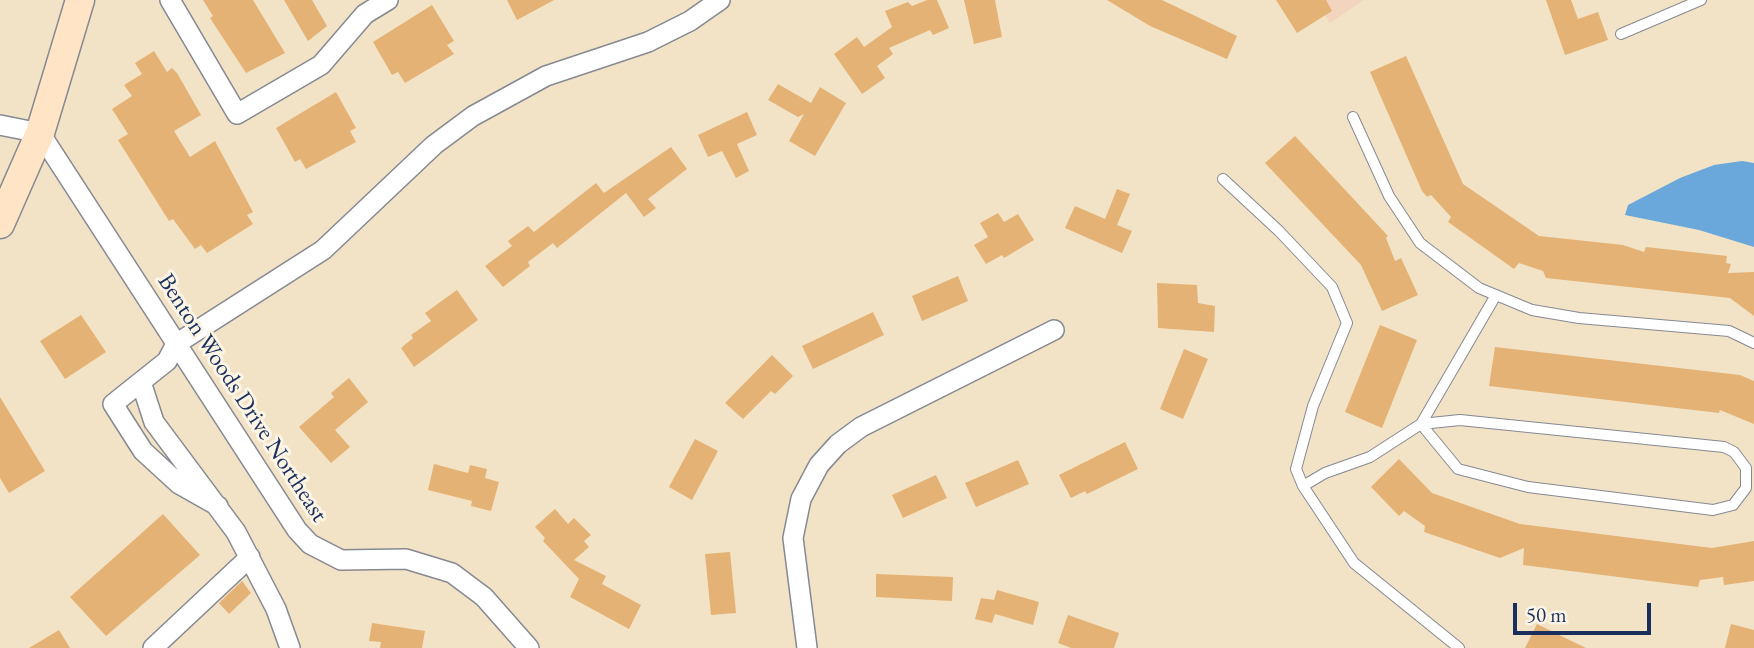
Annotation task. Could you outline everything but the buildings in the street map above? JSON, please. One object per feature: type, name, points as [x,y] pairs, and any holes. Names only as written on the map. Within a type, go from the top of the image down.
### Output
[{"type":"main road","points":[[0,224],[40,133],[80,0]]},
{"type":"street","points":[[170,0],[237,114],[321,65],[365,14],[388,0]]},
{"type":"street","points":[[218,506],[178,484],[143,451],[113,404],[167,361],[176,344],[323,250],[434,145],[473,116],[547,76],[648,42],[690,21],[720,0]]},
{"type":"street","points":[[0,125],[40,133]]},
{"type":"street","name":"Benton Woods Drive Northeast","points":[[40,133],[297,530],[310,544],[341,559],[406,559],[452,573],[484,597],[529,648]]},
{"type":"street","points":[[807,648],[793,538],[801,499],[819,465],[838,444],[861,427],[1054,330]]},
{"type":"street","points":[[141,382],[153,422],[218,506],[250,557],[276,608],[290,648]]},
{"type":"street","points":[[153,648],[250,557]]},
{"type":"lane","points":[[1621,34],[1700,0]]},
{"type":"lane","points":[[1353,117],[1389,196],[1420,243],[1479,288],[1532,310],[1579,318],[1729,331],[1754,343]]},
{"type":"lane","points":[[1223,178],[1279,231],[1332,287],[1347,323],[1313,406],[1296,468],[1303,486],[1354,563],[1459,648]]},
{"type":"lane","points":[[1303,486],[1325,473],[1370,457],[1421,424],[1496,295]]},
{"type":"lane","points":[[1460,420],[1724,447],[1741,459],[1748,478],[1741,498],[1733,505],[1713,510],[1528,487],[1458,469],[1421,424],[1460,420]]},
{"type":"shaded area","points":[[1317,0],[1364,0],[1330,23]]},
{"type":"water","points":[[1742,161],[1754,163],[1754,247],[1699,230],[1625,215],[1628,205],[1680,178],[1714,165]]}]
